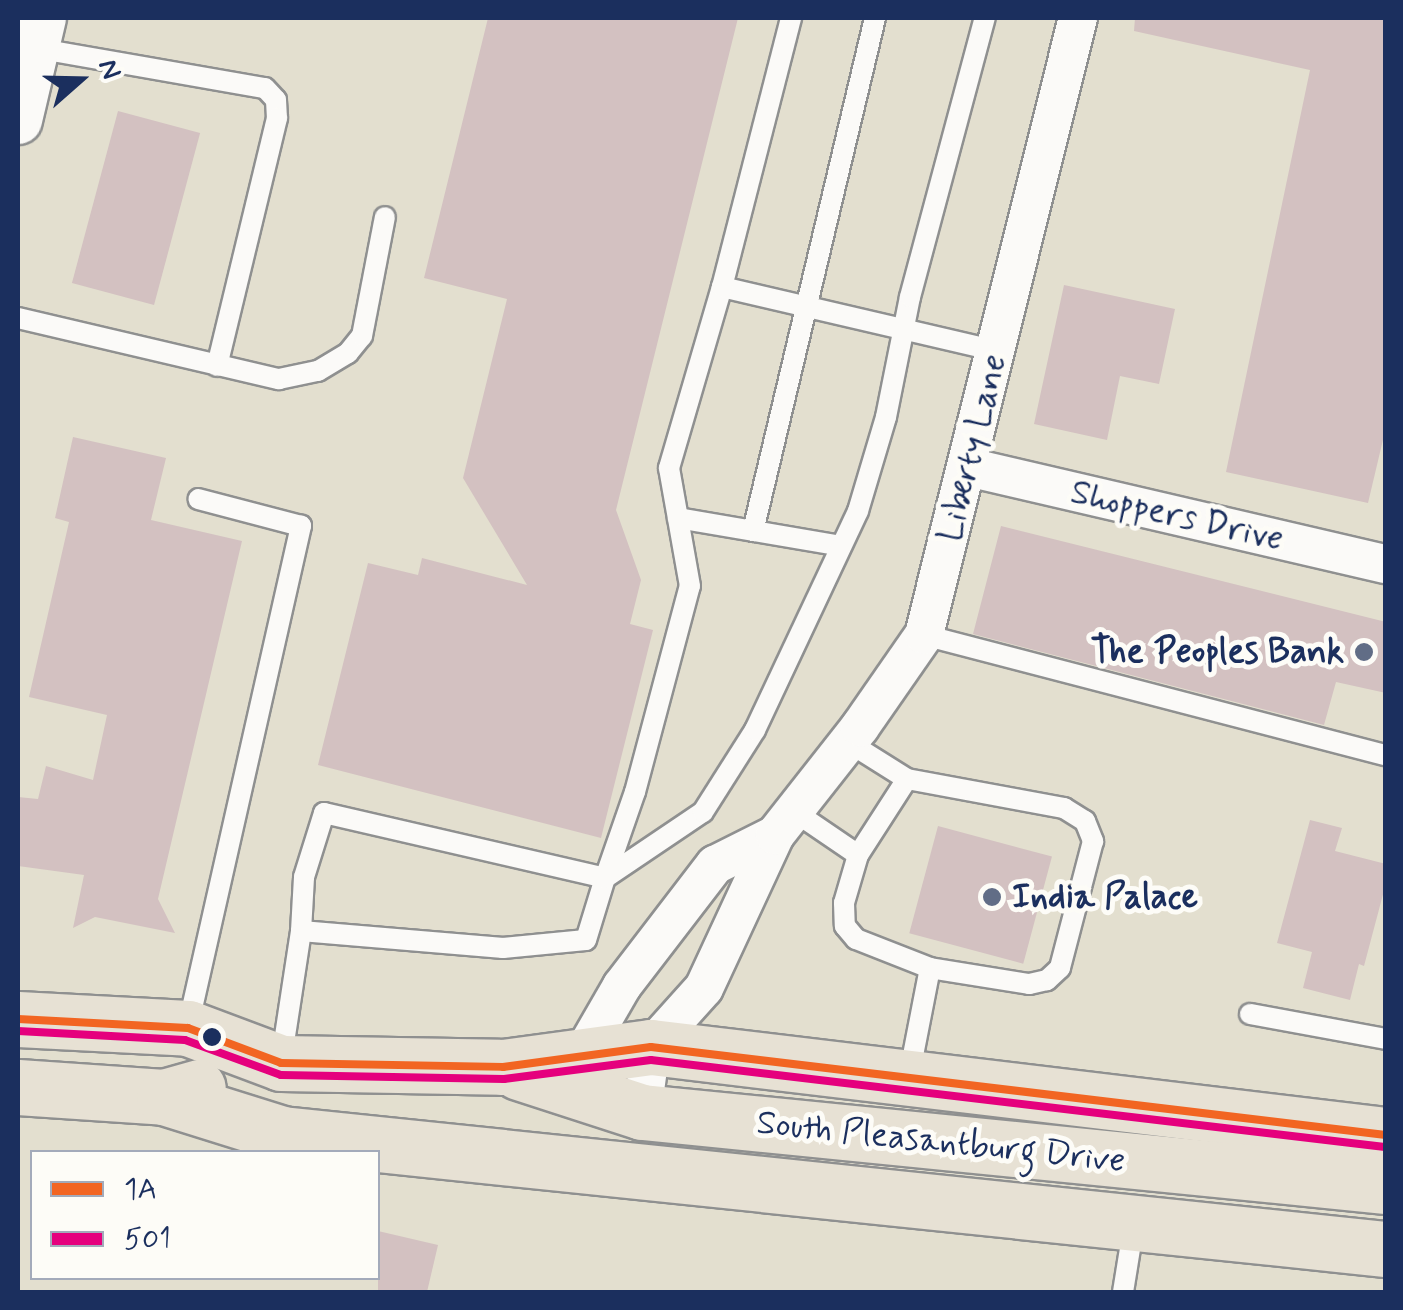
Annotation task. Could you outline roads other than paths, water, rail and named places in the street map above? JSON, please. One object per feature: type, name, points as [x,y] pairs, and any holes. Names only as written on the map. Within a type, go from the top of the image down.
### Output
[{"type":"main road","points":[[18,1019],[188,1028],[280,1063]]},
{"type":"main road","name":"South Pleasantburg Drive","points":[[503,1067],[651,1047],[1386,1135]]},
{"type":"main road","points":[[164,1097],[280,1063],[503,1067]]},
{"type":"main road","name":"South Pleasantburg Drive","points":[[503,1067],[642,1112],[1386,1186]]},
{"type":"main road","points":[[18,1087],[164,1097],[282,1134],[1386,1249]]},
{"type":"street","name":"Liberty Lane","points":[[651,1047],[704,988],[785,824],[924,634],[1078,18]]},
{"type":"street","points":[[18,120],[38,33]]},
{"type":"street","name":"Shoppers Drive","points":[[968,467],[1386,564]]},
{"type":"street","name":"Liberty Lane","points":[[581,1056],[622,986],[716,865],[785,824]]},
{"type":"street","points":[[642,1112],[651,1047]]},
{"type":"lane","points":[[300,931],[502,948],[586,940],[636,792],[690,586],[668,468],[722,287],[791,18]]},
{"type":"lane","points":[[752,531],[875,18]]},
{"type":"lane","points":[[280,1063],[304,877],[324,813],[605,878],[703,812],[755,730],[858,511],[886,417],[904,327],[985,18]]},
{"type":"lane","points":[[38,33],[265,88],[276,100],[278,118],[217,366]]},
{"type":"lane","points":[[18,318],[280,378],[318,371],[348,353],[362,336],[385,217]]},
{"type":"lane","points":[[722,287],[996,350]]},
{"type":"lane","points":[[188,1028],[301,526],[198,499]]},
{"type":"lane","points":[[678,518],[841,546]]},
{"type":"lane","points":[[924,634],[1386,755]]},
{"type":"lane","points":[[848,742],[908,779],[1064,808],[1086,821],[1093,842],[1060,968],[1046,980],[1030,984],[930,968],[856,939],[845,926],[844,903],[858,855],[908,779]]},
{"type":"lane","points":[[785,824],[858,855]]},
{"type":"lane","points":[[908,1078],[930,968]]},
{"type":"lane","points":[[1250,1014],[1384,1033]]},
{"type":"lane","points":[[1124,1292],[1134,1222]]},
{"type":"place","name":"The Peoples Bank","points":[[1364,652]]},
{"type":"place","name":"India Palace","points":[[992,897]]}]
